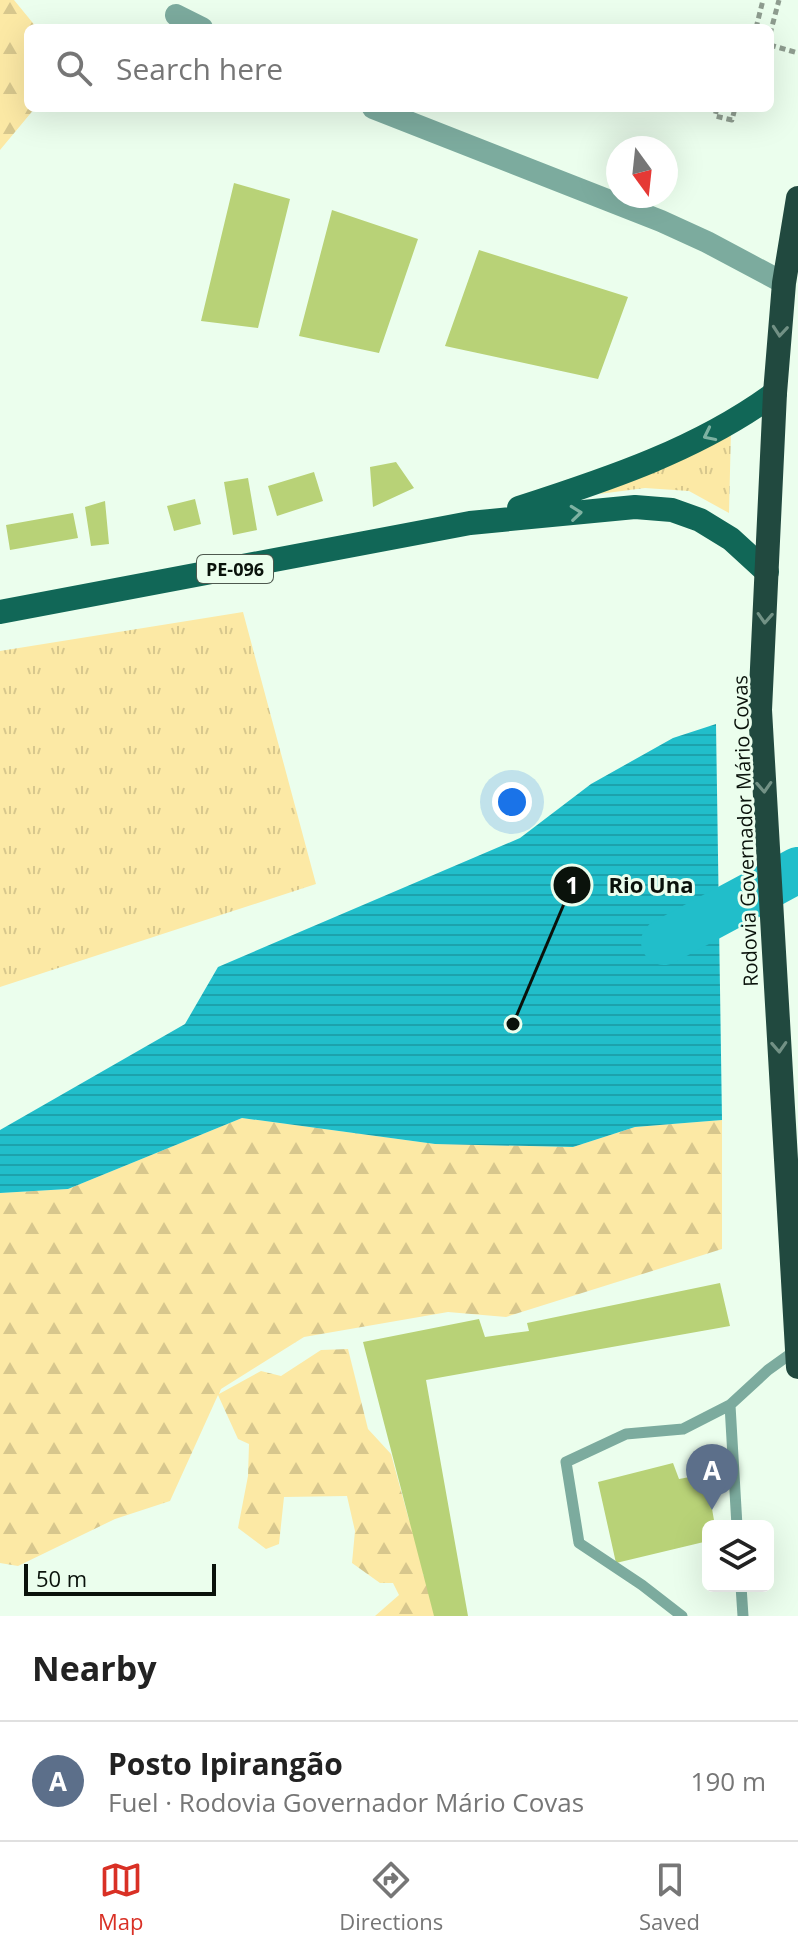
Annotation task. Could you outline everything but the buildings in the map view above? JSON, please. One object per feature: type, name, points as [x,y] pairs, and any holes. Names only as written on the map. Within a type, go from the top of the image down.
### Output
[{"type":"highway","name":"Rodovia Governador Mário Covas","points":[[797,1358],[760,710],[775,393],[784,283],[798,198]]},
{"type":"main road","name":"PE-096","points":[[470,523],[570,491],[679,450],[738,420],[775,393]]},
{"type":"main road","name":"PE-096","points":[[0,612],[470,523],[635,507],[672,510],[700,520],[731,539],[767,572]]},
{"type":"street","points":[[176,15],[194,24]]},
{"type":"street","points":[[383,112],[661,221],[784,283]]},
{"type":"lane","points":[[682,1616],[579,1543],[566,1462],[626,1434],[683,1429],[730,1405],[768,1370],[797,1358]]},
{"type":"lane","points":[[730,1405],[737,1520]]},
{"type":"lane","points":[[741,1592],[743,1616]]},
{"type":"path","points":[[757,24],[763,0]]},
{"type":"path","points":[[773,24],[779,0]]},
{"type":"path","points":[[774,46],[798,53]]},
{"type":"path","points":[[716,112],[715,116],[732,120],[734,112]]},
{"type":"green space","points":[[0,0],[14,0],[34,24],[24,24],[24,112],[32,112],[0,150]]},
{"type":"green space","points":[[731,430],[729,513],[689,491],[645,488],[599,494]]},
{"type":"green space","points":[[243,612],[316,884],[0,987],[0,651]]},
{"type":"green space","points":[[242,1118],[435,1144],[573,1147],[635,1127],[722,1120],[722,1249],[506,1317],[448,1312],[304,1337],[221,1389],[219,1394],[261,1371],[281,1376],[321,1350],[348,1349],[368,1429],[391,1454],[409,1520],[426,1537],[423,1575],[445,1588],[442,1616],[375,1616],[399,1595],[393,1583],[380,1583],[352,1563],[355,1531],[347,1496],[284,1497],[279,1544],[266,1549],[238,1528],[248,1476],[249,1444],[238,1439],[218,1395],[170,1501],[115,1519],[18,1566],[0,1563],[0,1193],[68,1189]]},
{"type":"water","points":[[716,724],[722,1120],[635,1127],[573,1147],[435,1144],[242,1118],[68,1189],[0,1193],[0,1130],[185,1024],[218,967],[520,838],[591,784],[673,738]]},
{"type":"waterway","points":[[664,942],[798,870]]},
{"type":"place","name":"Rio Una","points":[[513,1024]]},
{"type":"place","name":"Posto Ipirangão","points":[[712,1510]]}]
